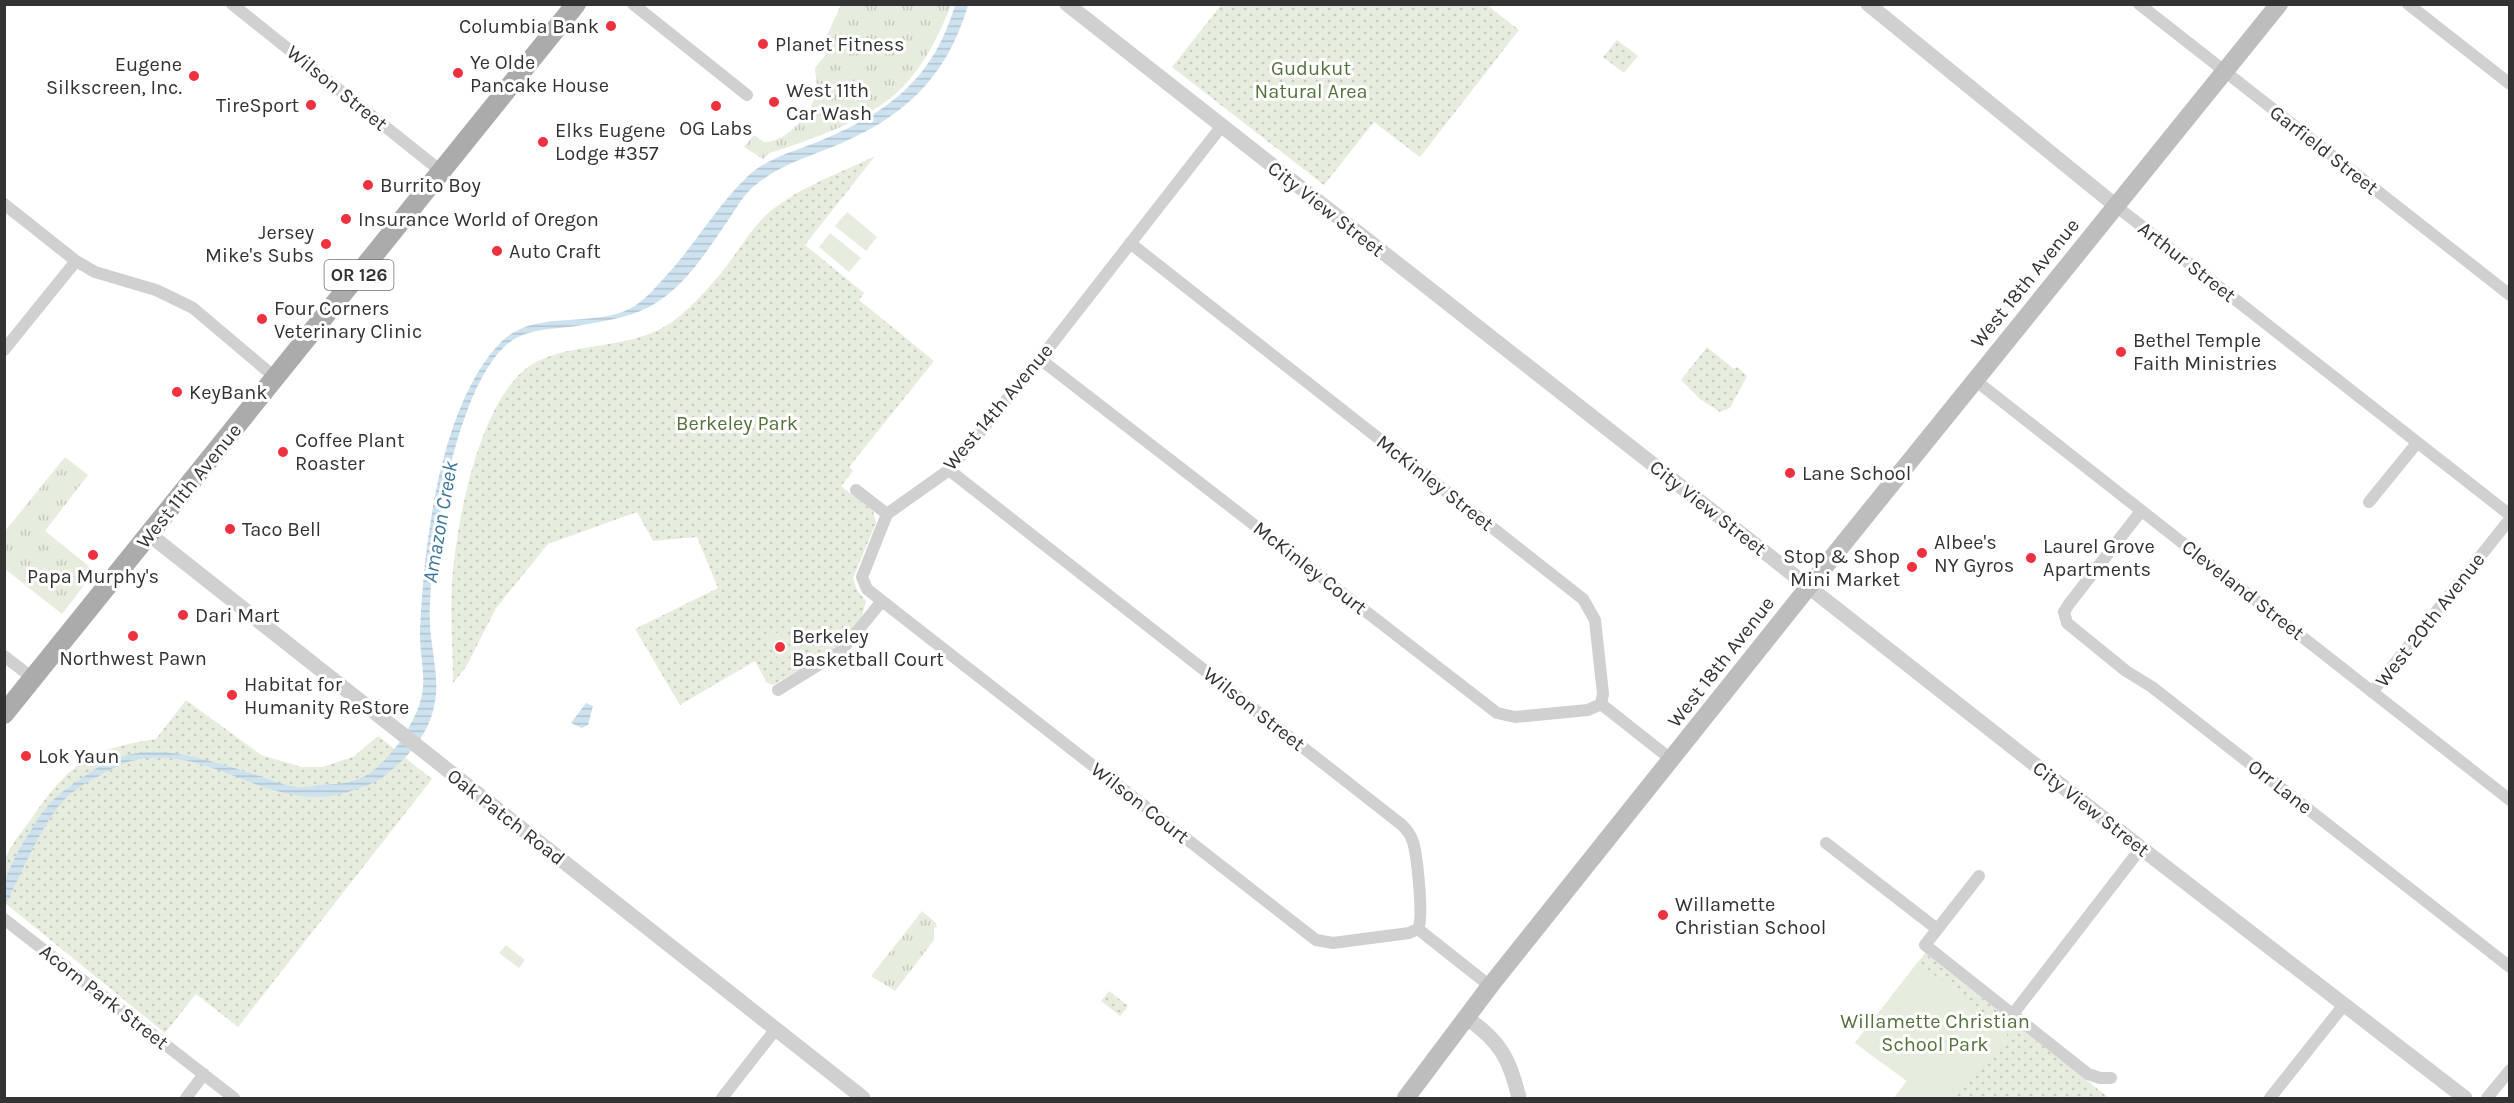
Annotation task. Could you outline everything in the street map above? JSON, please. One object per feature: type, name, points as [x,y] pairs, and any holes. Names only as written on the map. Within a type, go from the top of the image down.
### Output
[{"type":"main road","name":"West 11th Avenue","points":[[4,714],[277,379],[576,4]]},
{"type":"main road","name":"West 18th Avenue","points":[[1406,1098],[1490,986],[2279,4]]},
{"type":"street","name":"Wilson Street","points":[[232,4],[442,172]]},
{"type":"street","points":[[633,4],[747,95]]},
{"type":"street","name":"City View Street","points":[[1067,4],[2141,848],[2465,1098]]},
{"type":"street","name":"Arthur Street","points":[[1868,4],[2116,206],[2510,517]]},
{"type":"street","name":"Garfield Street","points":[[2139,4],[2510,295]]},
{"type":"street","points":[[2408,4],[2510,84]]},
{"type":"street","name":"West 14th Avenue","points":[[887,514],[948,470],[1040,359],[1221,127]]},
{"type":"street","points":[[4,204],[76,261],[95,272],[156,290],[193,308],[277,379]]},
{"type":"street","name":"McKinley Street","points":[[1130,243],[1583,599],[1595,620],[1603,694],[1601,704]]},
{"type":"street","points":[[4,350],[76,261]]},
{"type":"street","name":"McKinley Court","points":[[1040,359],[1497,713],[1515,717],[1588,710],[1601,704]]},
{"type":"street","name":"Cleveland Street","points":[[1975,380],[2510,800]]},
{"type":"street","points":[[2370,502],[2417,443]]},
{"type":"street","name":"Wilson Street","points":[[948,470],[1402,825],[1414,846],[1421,915],[1418,929]]},
{"type":"street","points":[[778,690],[841,651],[882,601],[867,589],[862,577],[887,514],[856,489]]},
{"type":"street","name":"Orr Lane","points":[[2141,511],[2069,604],[2064,616],[2072,628],[2126,671],[2152,687],[2510,967]]},
{"type":"street","name":"West 20th Avenue","points":[[2372,692],[2510,517]]},
{"type":"street","name":"Oak Patch Road","points":[[150,535],[863,1098]]},
{"type":"street","name":"Wilson Court","points":[[882,601],[1316,940],[1333,943],[1409,933],[1418,929]]},
{"type":"street","points":[[4,656],[34,679]]},
{"type":"street","points":[[1601,704],[1672,760]]},
{"type":"street","points":[[1826,843],[1937,929]]},
{"type":"street","points":[[2013,1014],[2141,848]]},
{"type":"street","points":[[1979,876],[1925,945],[2088,1074],[2100,1078],[2111,1078]]},
{"type":"street","name":"Acorn Park Street","points":[[4,919],[234,1098]]},
{"type":"street","points":[[1418,929],[1490,986]]},
{"type":"street","points":[[2270,1098],[2343,1006]]},
{"type":"street","points":[[1467,1018],[1489,1034],[1503,1051],[1513,1073],[1519,1098]]},
{"type":"street","points":[[722,1098],[775,1030]]},
{"type":"street","points":[[2487,1098],[2510,1070]]},
{"type":"street","points":[[186,1098],[204,1074]]},
{"type":"green space","name":"Gudukut Natural Area","points":[[1222,4],[1487,5],[1519,30],[1420,157],[1374,122],[1324,185],[1172,67]]},
{"type":"green space","points":[[841,5],[951,5],[927,55],[902,88],[879,106],[850,123],[770,153],[763,159],[744,147],[754,135],[764,142],[781,137],[804,117],[816,92],[815,68],[826,54],[820,50]]},
{"type":"green space","points":[[1617,40],[1638,56],[1624,73],[1603,57]]},
{"type":"green space","name":"Berkeley Park","points":[[875,156],[805,245],[864,293],[859,300],[934,361],[849,467],[853,471],[841,486],[873,511],[876,523],[853,578],[857,590],[866,601],[862,616],[834,650],[773,685],[767,683],[755,661],[680,705],[635,629],[718,588],[697,537],[653,541],[637,512],[548,544],[496,608],[466,667],[453,683],[452,583],[459,527],[475,460],[486,428],[501,399],[518,376],[538,361],[554,355],[640,337],[672,322],[705,291],[756,226],[775,207],[817,183]]},
{"type":"green space","points":[[847,212],[877,237],[866,251],[835,226]]},
{"type":"green space","points":[[830,233],[861,258],[849,272],[819,247]]},
{"type":"green space","points":[[1707,347],[1734,369],[1737,367],[1747,376],[1730,408],[1720,412],[1700,399],[1681,380]]},
{"type":"green space","points":[[65,457],[88,475],[45,531],[95,571],[62,614],[5,569],[5,531]]},
{"type":"green space","name":"Berkeley Basketball Court","points":[[780,631],[794,654],[780,662],[766,640]]},
{"type":"green space","points":[[186,700],[261,755],[302,767],[322,767],[353,757],[378,736],[432,779],[238,1027],[196,994],[165,1033],[5,903],[4,871],[5,861],[15,841],[55,787],[68,774],[81,763],[113,748],[156,739]]},
{"type":"green space","points":[[922,911],[936,923],[934,940],[895,991],[871,976]]},
{"type":"green space","points":[[506,945],[525,960],[519,968],[499,953]]},
{"type":"green space","name":"Willamette Christian School Park","points":[[1925,953],[2109,1098],[1894,1098],[1907,1081],[1855,1043]]},
{"type":"green space","name":"Willamette Christian School Park","points":[[1918,962],[2007,1032],[2007,1041],[1954,1098],[1894,1098],[1907,1081],[1855,1043]]},
{"type":"green space","points":[[1109,991],[1128,1006],[1120,1016],[1101,1001]]},
{"type":"water","points":[[955,5],[968,5],[959,31],[934,76],[918,94],[900,110],[856,137],[787,165],[758,183],[742,200],[695,266],[662,299],[626,316],[583,325],[541,330],[521,336],[503,348],[486,371],[470,402],[458,439],[439,521],[430,597],[430,627],[436,679],[433,711],[420,739],[399,763],[371,784],[348,792],[320,797],[293,795],[267,788],[187,761],[160,758],[123,764],[80,787],[57,809],[32,849],[5,906],[4,886],[10,867],[25,839],[45,810],[66,789],[97,768],[119,757],[152,752],[187,755],[280,784],[300,787],[352,781],[364,777],[378,767],[401,740],[421,699],[423,674],[420,631],[431,519],[449,439],[463,402],[480,369],[501,342],[514,332],[528,326],[544,322],[610,316],[625,311],[642,301],[676,265],[715,214],[754,171],[779,157],[864,120],[903,92],[934,55],[946,32]]},
{"type":"water","points":[[586,703],[593,706],[588,725],[582,728],[571,723]]},
{"type":"place","name":"Columbia Bank","points":[[611,26]]},
{"type":"place","name":"Planet Fitness","points":[[763,44]]},
{"type":"place","name":"Ye Olde Pancake House","points":[[458,73]]},
{"type":"place","name":"Eugene Silkscreen, Inc.","points":[[194,76]]},
{"type":"place","name":"West 11th Car Wash","points":[[774,102]]},
{"type":"place","name":"TireSport","points":[[311,105]]},
{"type":"place","name":"OG Labs","points":[[716,106]]},
{"type":"place","name":"Elks Eugene Lodge #357","points":[[543,142]]},
{"type":"place","name":"Burrito Boy","points":[[368,185]]},
{"type":"place","name":"Insurance World of Oregon","points":[[346,219]]},
{"type":"place","name":"Jersey Mike's Subs","points":[[326,244]]},
{"type":"place","name":"Auto Craft","points":[[497,251]]},
{"type":"place","name":"Four Corners Veterinary Clinic","points":[[262,319]]},
{"type":"place","name":"Bethel Temple Faith Ministries","points":[[2121,352]]},
{"type":"place","name":"KeyBank","points":[[177,392]]},
{"type":"place","name":"Coffee Plant Roaster","points":[[283,452]]},
{"type":"place","name":"Lane School","points":[[1790,473]]},
{"type":"place","name":"Taco Bell","points":[[230,529]]},
{"type":"place","name":"Albee's NY Gyros","points":[[1922,553]]},
{"type":"place","name":"Papa Murphy's","points":[[93,555]]},
{"type":"place","name":"Laurel Grove Apartments","points":[[2031,558]]},
{"type":"place","name":"Stop & Shop Mini Market","points":[[1912,567]]},
{"type":"place","name":"Dari Mart","points":[[183,615]]},
{"type":"place","name":"Northwest Pawn","points":[[133,636]]},
{"type":"place","name":"Berkeley Basketball Court","points":[[780,647]]},
{"type":"place","name":"Habitat for Humanity ReStore","points":[[232,695]]},
{"type":"place","name":"Lok Yaun","points":[[26,756]]},
{"type":"place","name":"Willamette Christian School","points":[[1663,915]]},
{"type":"water label","name":"Amazon Creek","points":[[440,522]]}]
